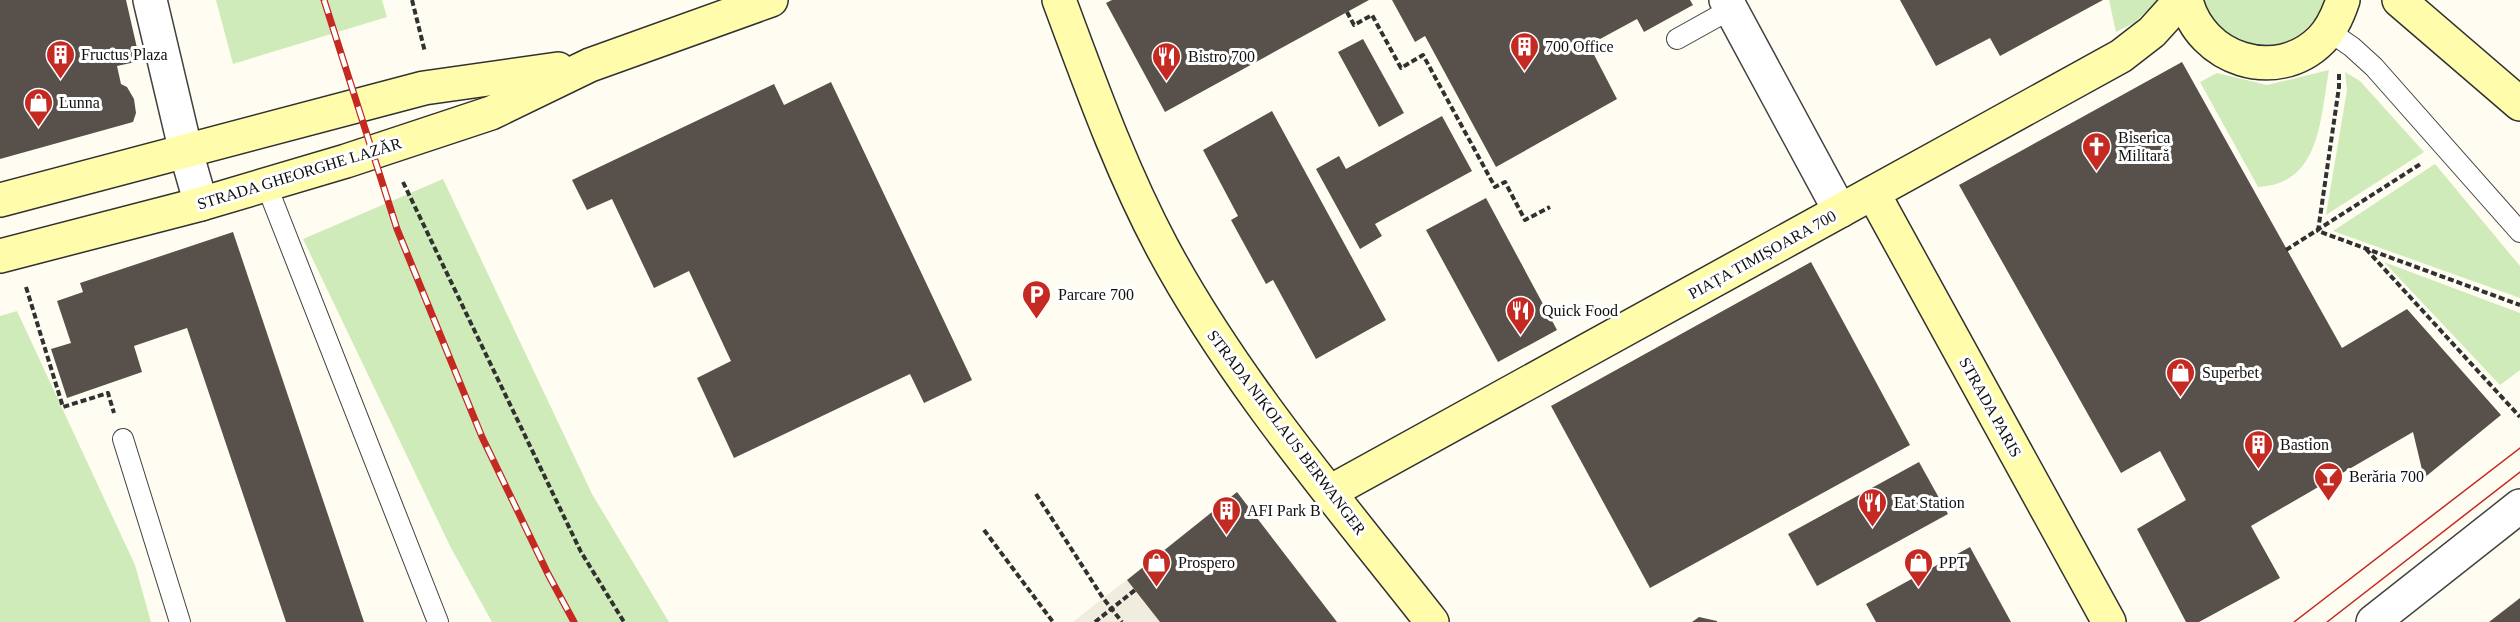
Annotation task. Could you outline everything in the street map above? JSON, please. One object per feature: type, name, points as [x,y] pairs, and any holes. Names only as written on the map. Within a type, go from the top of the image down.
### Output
[{"type":"main road","name":"STRADA GHEORGHE LAZĂR","points":[[0,256],[201,204],[491,113],[590,65],[771,0]]},
{"type":"main road","name":"STRADA NIKOLAUS BERWANGER","points":[[1059,0],[1124,168],[1162,247],[1233,364],[1432,622]]},
{"type":"main road","name":"PIAȚA TIMIȘOARA 700","points":[[1330,492],[2121,56],[2152,32],[2181,0]]},
{"type":"main road","points":[[2186,0],[2194,23],[2202,35],[2225,53],[2248,61],[2267,63],[2295,57],[2309,50],[2329,31],[2343,0]]},
{"type":"main road","points":[[2399,0],[2520,104]]},
{"type":"main road","name":"STRADA GHEORGHE LAZĂR","points":[[0,200],[424,88],[590,65]]},
{"type":"main road","name":"STRADA PARIS","points":[[1873,193],[2109,622]]},
{"type":"street","points":[[150,0],[186,152],[201,204]]},
{"type":"street","points":[[1729,5],[1840,211]]},
{"type":"street","points":[[2373,622],[2520,506]]},
{"type":"lane","points":[[1677,39],[1729,5]]},
{"type":"lane","points":[[2329,31],[2352,47],[2374,67],[2520,232]]},
{"type":"lane","points":[[266,184],[438,622]]},
{"type":"lane","points":[[123,439],[180,622]]},
{"type":"path","points":[[412,0],[428,63]]},
{"type":"path","points":[[1347,12],[1354,25],[1372,15],[1401,68],[1423,55],[1495,187],[1505,182],[1525,220],[1550,207]]},
{"type":"path","points":[[2318,231],[2339,87],[2339,68]]},
{"type":"path","points":[[2286,250],[2426,161]]},
{"type":"path","points":[[404,182],[581,552],[624,622]]},
{"type":"path","points":[[2318,231],[2520,305]]},
{"type":"path","points":[[2365,249],[2520,417]]},
{"type":"path","points":[[25,283],[63,407],[108,393],[123,439]]},
{"type":"path","points":[[1036,494],[1103,598],[1122,622]]},
{"type":"path","points":[[984,530],[1053,622]]},
{"type":"path","points":[[1095,622],[1135,590]]},
{"type":"green space","points":[[216,0],[382,0],[387,17],[233,64]]},
{"type":"green space","points":[[2109,0],[2158,0],[2134,23],[2116,32]]},
{"type":"green space","points":[[2201,0],[2327,0],[2314,20],[2299,35],[2281,43],[2263,46],[2245,44],[2228,35],[2213,21]]},
{"type":"green space","points":[[2329,70],[2319,128],[2306,162],[2294,174],[2279,183],[2258,187],[2200,82],[2217,73],[2267,85]]},
{"type":"green space","points":[[2345,72],[2360,81],[2424,152],[2326,215],[2347,90]]},
{"type":"green space","points":[[2435,164],[2520,266],[2520,298],[2333,231]]},
{"type":"green space","points":[[443,179],[592,494],[669,622],[492,622],[451,548],[303,239]]},
{"type":"green space","points":[[2384,262],[2520,313],[2520,370],[2500,385]]},
{"type":"green space","points":[[17,311],[135,565],[151,622],[0,622],[0,316]]},
{"type":"shaded area","points":[[1127,580],[1160,622],[1073,622],[1103,598]]},
{"type":"building","name":"Fructus Plaza","points":[[0,0],[126,0],[140,61],[117,66],[121,84],[127,87],[134,99],[136,113],[133,122],[0,159]]},
{"type":"building","points":[[1112,0],[1369,0],[1165,112],[1106,3]]},
{"type":"building","name":"700 Office","points":[[1392,0],[1690,0],[1693,5],[1644,32],[1637,19],[1589,45],[1617,99],[1496,167],[1425,36],[1415,42]]},
{"type":"building","points":[[1900,0],[2103,0],[2000,56],[1990,38],[1936,66]]},
{"type":"building","points":[[1363,39],[1404,113],[1379,127],[1338,52]]},
{"type":"building","points":[[2182,62],[2342,348],[2407,309],[2501,415],[2424,478],[2413,432],[2251,526],[2280,578],[2199,622],[2186,622],[2137,529],[2186,500],[2160,451],[2121,473],[1959,185]]},
{"type":"building","points":[[831,82],[972,380],[924,403],[910,374],[734,458],[697,378],[731,361],[689,271],[654,288],[612,199],[587,210],[572,180],[774,84],[784,105]]},
{"type":"building","points":[[1272,111],[1386,320],[1316,359],[1273,280],[1266,284],[1231,220],[1238,216],[1203,150]]},
{"type":"building","points":[[1442,116],[1472,171],[1375,224],[1382,236],[1360,249],[1316,169],[1339,156],[1346,169]]},
{"type":"building","points":[[1486,198],[1557,330],[1498,362],[1426,230]]},
{"type":"building","points":[[233,232],[364,622],[286,622],[187,328],[134,346],[142,372],[67,398],[51,349],[71,343],[57,301],[83,292],[80,283]]},
{"type":"building","points":[[1811,262],[1910,445],[1650,588],[1551,406]]},
{"type":"building","points":[[1919,462],[1948,514],[1817,586],[1788,534]]},
{"type":"building","name":"AFI Park B","points":[[1237,492],[1337,622],[1160,622],[1127,580]]},
{"type":"building","points":[[1970,547],[2011,622],[1876,622],[1866,604]]},
{"type":"building","points":[[2520,598],[2520,622],[2489,622]]},
{"type":"building","points":[[1699,617],[1717,621],[1717,622],[1692,622]]},
{"type":"tram line","points":[[2294,622],[2520,448]]},
{"type":"tram line","points":[[2327,622],[2520,472]]},
{"type":"railway","points":[[324,0],[397,229],[482,437],[548,574],[574,622]]},
{"type":"place","name":"700 Office","points":[[1524,72]]},
{"type":"place","name":"Fructus Plaza","points":[[60,80]]},
{"type":"place","name":"Bistro 700","points":[[1167,82]]},
{"type":"place","name":"Lunna","points":[[38,128]]},
{"type":"place","name":"Biserica Militară","points":[[2097,172]]},
{"type":"place","name":"Parcare 700","points":[[1037,320]]},
{"type":"place","name":"Quick Food","points":[[1521,336]]},
{"type":"place","name":"Superbet","points":[[2181,398]]},
{"type":"place","name":"Bastion","points":[[2259,470]]},
{"type":"place","name":"Berăria 700","points":[[2328,502]]},
{"type":"place","name":"Eat Station","points":[[1873,528]]},
{"type":"place","name":"AFI Park B","points":[[1226,536]]},
{"type":"place","name":"Prospero","points":[[1157,588]]},
{"type":"place","name":"PPT","points":[[1918,588]]}]
